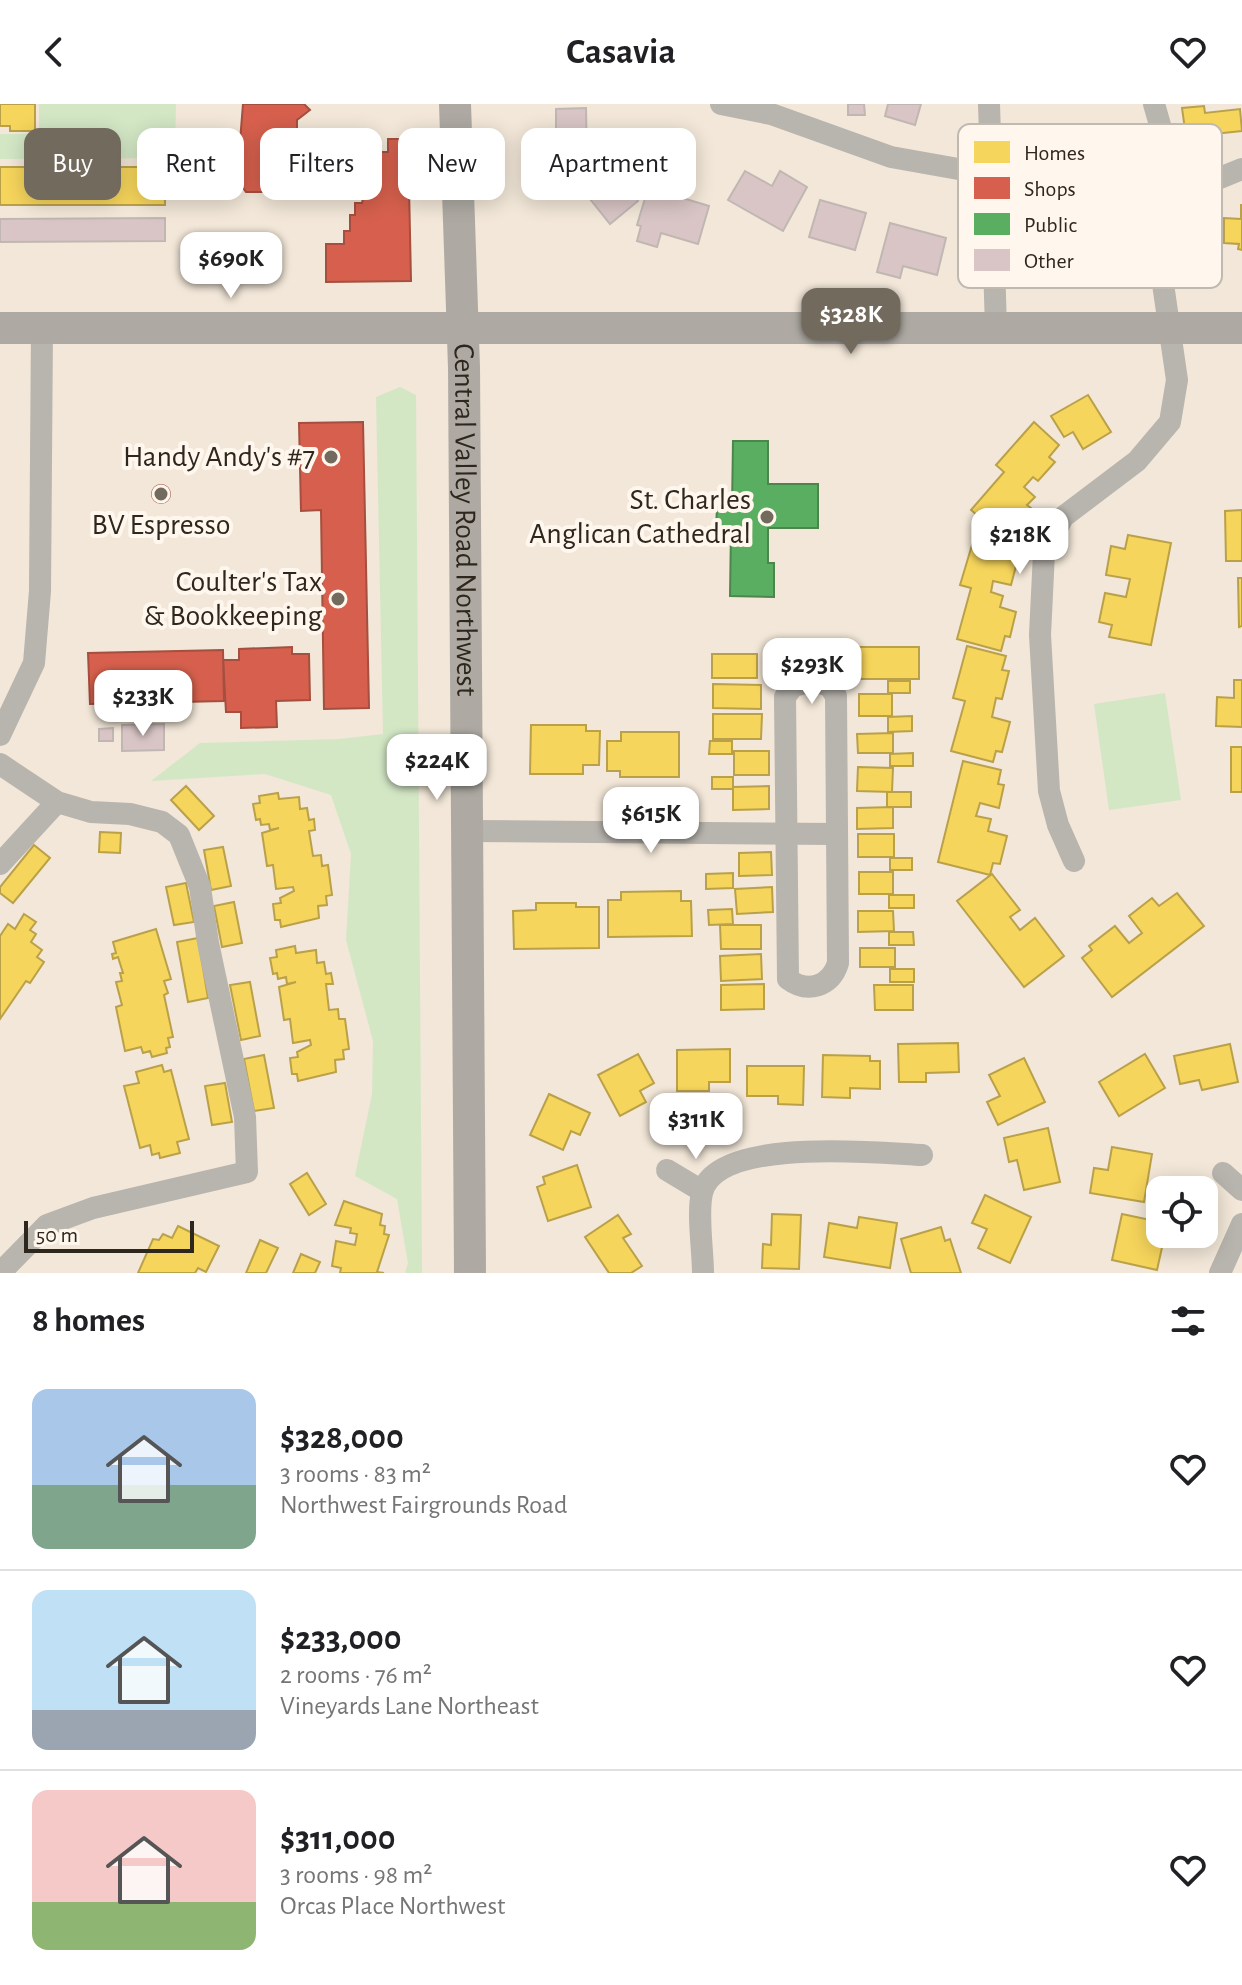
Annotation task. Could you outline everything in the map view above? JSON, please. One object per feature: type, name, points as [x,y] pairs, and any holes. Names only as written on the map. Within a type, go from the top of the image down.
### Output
[{"type":"main road","name":"Central Valley Road Northwest","points":[[455,104],[461,328],[470,1273]]},
{"type":"main road","points":[[0,328],[1242,328]]},
{"type":"street","points":[[721,104],[771,114],[891,157],[958,169]]},
{"type":"street","points":[[989,104],[990,124]]},
{"type":"street","points":[[1154,104],[1160,124]]},
{"type":"street","points":[[1222,177],[1242,169]]},
{"type":"street","points":[[996,328],[997,288]]},
{"type":"street","points":[[1074,861],[1049,791],[1040,635],[1044,553],[1063,517],[1137,461],[1170,422],[1177,380],[1164,288]]},
{"type":"street","points":[[0,735],[34,663],[40,591],[42,328]]},
{"type":"street","points":[[810,682],[829,685],[836,696],[837,834],[838,963],[834,977],[826,984],[797,986],[788,979],[786,833],[785,697],[793,686],[810,682]]},
{"type":"street","points":[[0,764],[57,802],[91,812],[130,814],[162,822],[179,835],[200,887],[208,943],[245,1117],[247,1172],[93,1208],[47,1225],[0,1273]]},
{"type":"street","points":[[0,864],[57,802]]},
{"type":"street","points":[[465,831],[837,834]]},
{"type":"street","points":[[703,1273],[702,1191],[719,1170],[748,1158],[800,1152],[922,1155]]},
{"type":"street","points":[[667,1170],[702,1191]]},
{"type":"street","points":[[1223,1173],[1242,1190]]},
{"type":"street","points":[[1220,1273],[1242,1224]]},
{"type":"green space","points":[[39,104],[176,104],[176,128],[137,128],[137,158],[121,158],[121,128],[39,128]]},
{"type":"green space","points":[[0,134],[24,134],[24,159],[0,159]]},
{"type":"green space","points":[[400,387],[416,395],[422,1273],[405,1273],[408,1263],[397,1199],[355,1176],[372,1094],[373,1041],[346,940],[351,854],[331,795],[265,774],[151,781],[200,743],[339,739],[383,734],[376,397]]},
{"type":"green space","points":[[1165,693],[1181,800],[1109,810],[1094,704]]},
{"type":"building: Homes","points":[[0,104],[35,104],[35,128],[10,131],[10,126],[0,126]]},
{"type":"building: Homes","points":[[1204,106],[1205,113],[1240,109],[1242,131],[1222,133],[1222,124],[1184,124],[1182,108]]},
{"type":"building: Homes","points":[[0,167],[24,167],[24,200],[121,200],[121,167],[137,167],[137,200],[165,200],[165,205],[0,205]]},
{"type":"building: Homes","points":[[1241,205],[1242,250],[1238,249],[1239,244],[1224,243],[1224,218],[1241,219]]},
{"type":"building: Homes","points":[[1088,395],[1111,432],[1083,449],[1073,432],[1064,437],[1051,416]]},
{"type":"building: Homes","points":[[1034,422],[1059,445],[1049,457],[1055,462],[1038,481],[1033,477],[1024,487],[1035,497],[1027,505],[1032,509],[1011,533],[1007,530],[1001,536],[971,510],[1004,472],[996,465]]},
{"type":"building: Homes","points":[[1242,510],[1242,561],[1226,561],[1225,511]]},
{"type":"building: Homes","points":[[975,535],[1021,547],[1011,585],[993,581],[991,592],[1003,596],[1000,607],[1016,612],[1010,637],[1005,636],[1001,651],[957,639],[971,588],[960,585]]},
{"type":"building: Homes","points":[[1128,535],[1171,543],[1151,645],[1109,637],[1112,625],[1099,622],[1105,593],[1126,597],[1130,579],[1106,575],[1111,546],[1125,549]]},
{"type":"building: Homes","points":[[1238,578],[1242,578],[1242,626],[1239,627]]},
{"type":"building: Homes","points":[[967,646],[1006,656],[1002,670],[1009,671],[1002,699],[996,698],[992,717],[1010,722],[1002,752],[996,751],[993,762],[951,751],[965,701],[953,698]]},
{"type":"building: Homes","points":[[859,647],[919,647],[919,679],[859,679]]},
{"type":"building: Homes","points":[[712,654],[757,654],[757,678],[712,678]]},
{"type":"building: Homes","points":[[1234,680],[1242,680],[1242,727],[1216,726],[1217,697],[1234,698]]},
{"type":"building: Homes","points":[[888,681],[910,681],[910,693],[888,693]]},
{"type":"building: Homes","points":[[713,684],[761,685],[761,709],[713,708]]},
{"type":"building: Homes","points":[[859,694],[892,694],[892,716],[859,716]]},
{"type":"building: Homes","points":[[713,714],[762,714],[761,739],[713,739]]},
{"type":"building: Homes","points":[[912,716],[912,731],[888,732],[888,717]]},
{"type":"building: Homes","points":[[531,725],[586,725],[586,731],[600,731],[599,765],[583,765],[583,774],[530,774]]},
{"type":"building: Homes","points":[[621,732],[679,732],[679,777],[620,777],[620,771],[607,771],[607,741],[621,741]]},
{"type":"building: Homes","points":[[893,733],[893,753],[858,753],[857,734]]},
{"type":"building: Homes","points":[[710,741],[732,741],[732,754],[709,754]]},
{"type":"building: Homes","points":[[1231,747],[1242,747],[1242,792],[1231,792]]},
{"type":"building: Homes","points":[[734,751],[769,751],[769,775],[734,775]]},
{"type":"building: Homes","points":[[913,753],[913,766],[890,766],[890,754]]},
{"type":"building: Homes","points":[[963,761],[1001,770],[998,784],[1004,785],[999,808],[980,803],[976,816],[991,819],[988,831],[1007,836],[1000,864],[993,863],[990,875],[938,862]]},
{"type":"building: Homes","points":[[858,767],[893,768],[892,792],[857,791]]},
{"type":"building: Homes","points":[[712,777],[733,777],[733,789],[712,789]]},
{"type":"building: Homes","points":[[186,786],[214,816],[199,830],[171,800]]},
{"type":"building: Homes","points":[[769,786],[769,809],[733,810],[733,787]]},
{"type":"building: Homes","points":[[887,792],[911,792],[911,807],[887,807]]},
{"type":"building: Homes","points":[[278,793],[279,799],[299,797],[300,809],[307,808],[309,820],[314,819],[315,830],[309,831],[313,856],[321,855],[322,866],[328,865],[332,895],[326,896],[327,905],[318,906],[319,918],[281,927],[280,920],[275,920],[273,904],[281,903],[280,898],[294,891],[293,887],[276,889],[273,865],[267,866],[262,833],[279,828],[270,830],[269,824],[261,825],[260,819],[256,820],[253,804],[260,803],[259,796]]},
{"type":"building: Homes","points":[[893,807],[893,828],[857,829],[857,808]]},
{"type":"building: Homes","points":[[100,832],[121,833],[120,853],[99,852]]},
{"type":"building: Homes","points":[[858,834],[894,834],[894,857],[858,857]]},
{"type":"building: Homes","points":[[34,845],[50,858],[13,903],[0,893],[0,887]]},
{"type":"building: Homes","points":[[223,847],[231,886],[211,890],[204,850]]},
{"type":"building: Homes","points":[[771,852],[772,875],[739,876],[739,853]]},
{"type":"building: Homes","points":[[890,858],[912,858],[912,870],[890,870]]},
{"type":"building: Homes","points":[[859,872],[893,872],[893,894],[859,894]]},
{"type":"building: Homes","points":[[733,873],[733,888],[706,889],[706,874]]},
{"type":"building: Homes","points":[[992,874],[1020,910],[1010,917],[1020,930],[1035,918],[1064,956],[1024,987],[957,901]]},
{"type":"building: Homes","points":[[186,883],[194,922],[174,925],[166,887]]},
{"type":"building: Homes","points":[[772,887],[773,912],[737,914],[735,889]]},
{"type":"building: Homes","points":[[681,891],[681,901],[691,901],[692,936],[608,937],[608,900],[621,900],[621,892]]},
{"type":"building: Homes","points":[[1177,893],[1204,926],[1112,997],[1082,958],[1092,950],[1089,946],[1115,926],[1129,943],[1142,933],[1129,916],[1152,898],[1159,906]]},
{"type":"building: Homes","points":[[889,895],[914,895],[914,908],[889,908]]},
{"type":"building: Homes","points":[[234,902],[242,943],[222,947],[214,906]]},
{"type":"building: Homes","points":[[536,903],[576,903],[576,907],[599,907],[599,948],[514,949],[513,911],[536,910]]},
{"type":"building: Homes","points":[[732,909],[733,924],[709,925],[708,910]]},
{"type":"building: Homes","points":[[858,911],[893,911],[894,931],[858,932]]},
{"type":"building: Homes","points":[[24,914],[36,922],[30,930],[36,934],[31,942],[42,950],[37,957],[44,962],[30,983],[26,981],[0,1019],[0,936],[8,924],[15,929]]},
{"type":"building: Homes","points":[[720,925],[761,925],[761,949],[721,949]]},
{"type":"building: Homes","points":[[156,929],[171,979],[164,981],[168,993],[164,995],[173,1037],[168,1038],[170,1047],[166,1048],[167,1053],[152,1057],[150,1051],[143,1053],[141,1047],[125,1051],[116,1007],[122,1005],[116,982],[122,981],[120,973],[123,973],[118,957],[113,959],[112,954],[116,953],[113,942]]},
{"type":"building: Homes","points":[[889,932],[913,932],[914,945],[889,945]]},
{"type":"building: Homes","points":[[198,938],[208,998],[188,1002],[177,942]]},
{"type":"building: Homes","points":[[295,946],[296,953],[316,950],[317,963],[324,962],[326,974],[331,973],[333,984],[326,984],[329,1010],[338,1009],[339,1019],[345,1019],[349,1049],[343,1050],[344,1059],[335,1060],[336,1072],[298,1081],[297,1074],[292,1074],[290,1058],[298,1057],[297,1052],[311,1045],[310,1040],[293,1043],[290,1019],[284,1020],[279,987],[296,982],[287,984],[286,977],[278,979],[277,973],[273,974],[270,958],[277,957],[276,950]]},
{"type":"building: Homes","points":[[860,948],[895,948],[895,967],[860,967]]},
{"type":"building: Homes","points":[[761,954],[762,979],[721,981],[720,956]]},
{"type":"building: Homes","points":[[890,969],[914,969],[914,982],[890,982]]},
{"type":"building: Homes","points":[[250,982],[260,1036],[241,1040],[230,985]]},
{"type":"building: Homes","points":[[764,984],[764,1009],[721,1010],[721,985]]},
{"type":"building: Homes","points":[[874,985],[913,985],[913,1010],[875,1010]]},
{"type":"building: Homes","points":[[958,1043],[959,1072],[926,1073],[926,1082],[899,1082],[898,1044]]},
{"type":"building: Homes","points":[[1230,1044],[1238,1082],[1202,1090],[1199,1080],[1180,1084],[1174,1056]]},
{"type":"building: Homes","points":[[730,1049],[730,1082],[709,1082],[709,1091],[677,1091],[677,1050]]},
{"type":"building: Homes","points":[[638,1054],[654,1083],[640,1091],[646,1102],[620,1116],[598,1075]]},
{"type":"building: Homes","points":[[1145,1054],[1165,1088],[1119,1116],[1099,1082]]},
{"type":"building: Homes","points":[[264,1055],[274,1108],[254,1111],[244,1059]]},
{"type":"building: Homes","points":[[823,1055],[870,1056],[870,1061],[880,1061],[880,1089],[850,1088],[850,1098],[822,1097]]},
{"type":"building: Homes","points":[[1024,1058],[1045,1102],[998,1125],[987,1102],[1000,1096],[989,1075]]},
{"type":"building: Homes","points":[[162,1065],[164,1072],[171,1070],[189,1139],[177,1142],[180,1153],[160,1158],[159,1153],[152,1155],[150,1145],[140,1148],[124,1086],[139,1083],[136,1072]]},
{"type":"building: Homes","points":[[747,1066],[804,1066],[803,1105],[778,1104],[778,1096],[747,1096]]},
{"type":"building: Homes","points":[[225,1083],[232,1122],[212,1125],[205,1086]]},
{"type":"building: Homes","points":[[549,1094],[590,1113],[580,1135],[571,1131],[563,1150],[530,1135]]},
{"type":"building: Homes","points":[[1048,1128],[1060,1182],[1024,1190],[1017,1160],[1009,1162],[1004,1138]]},
{"type":"building: Homes","points":[[1112,1147],[1152,1154],[1144,1202],[1090,1193],[1094,1168],[1108,1170]]},
{"type":"building: Homes","points":[[577,1165],[591,1207],[548,1221],[537,1187],[545,1184],[543,1177]]},
{"type":"building: Homes","points":[[307,1173],[326,1204],[309,1215],[290,1184]]},
{"type":"building: Homes","points":[[985,1195],[1031,1217],[1010,1263],[978,1248],[987,1229],[972,1223]]},
{"type":"building: Homes","points":[[344,1201],[382,1214],[380,1225],[385,1226],[384,1234],[389,1235],[377,1272],[384,1273],[340,1273],[341,1268],[332,1266],[336,1241],[355,1245],[356,1240],[357,1234],[350,1233],[351,1228],[335,1225]]},
{"type":"building: Homes","points":[[772,1214],[801,1215],[799,1269],[762,1268],[763,1244],[771,1245]]},
{"type":"building: Homes","points":[[1122,1214],[1146,1219],[1146,1248],[1162,1248],[1157,1270],[1112,1260]]},
{"type":"building: Homes","points":[[618,1215],[631,1234],[623,1238],[642,1266],[631,1273],[609,1273],[585,1237]]},
{"type":"building: Homes","points":[[859,1217],[897,1223],[890,1268],[824,1257],[829,1223],[857,1228]]},
{"type":"building: Homes","points":[[178,1226],[219,1246],[206,1272],[198,1268],[195,1273],[138,1273],[153,1239],[159,1240],[163,1234],[172,1238]]},
{"type":"building: Homes","points":[[941,1227],[945,1241],[950,1239],[961,1273],[911,1273],[901,1239]]},
{"type":"building: Homes","points":[[260,1240],[278,1248],[266,1273],[246,1273]]},
{"type":"building: Homes","points":[[301,1254],[320,1262],[315,1273],[293,1273]]},
{"type":"building: Shops","points":[[243,104],[304,104],[310,110],[297,120],[297,128],[260,128],[260,192],[246,192],[244,189],[244,128],[241,128]]},
{"type":"building: Shops","points":[[388,139],[398,139],[398,200],[409,200],[411,281],[326,282],[326,244],[344,244],[344,231],[350,231],[350,215],[355,215],[355,203],[382,200],[382,152],[388,152]]},
{"type":"building: Shops","points":[[363,422],[369,708],[324,709],[321,510],[301,511],[299,423]]},
{"type":"building: Shops","name":"BV Espresso","points":[[161,485],[170,494],[161,503],[152,494]]},
{"type":"building: Shops","points":[[292,647],[292,654],[309,654],[310,700],[276,701],[277,727],[241,728],[241,712],[226,712],[223,660],[239,660],[239,649]]},
{"type":"building: Shops","points":[[223,650],[224,701],[90,704],[88,653]]},
{"type":"building: Public","name":"St. Charles Anglican Cathedral","points":[[733,441],[768,441],[768,484],[818,484],[818,528],[768,528],[768,563],[774,563],[774,597],[730,596],[731,530],[716,530],[717,507],[732,507]]},
{"type":"building: Other","points":[[848,104],[864,104],[865,115],[848,115]]},
{"type":"building: Other","points":[[888,104],[921,104],[915,125],[885,116]]},
{"type":"building: Other","points":[[586,108],[586,128],[556,128],[556,109]]},
{"type":"building: Other","points":[[745,171],[772,186],[780,171],[807,187],[783,231],[728,200]]},
{"type":"building: Other","points":[[591,200],[638,201],[610,224]]},
{"type":"building: Other","points":[[644,200],[689,200],[709,206],[698,244],[661,233],[657,247],[637,241],[641,226],[637,225]]},
{"type":"building: Other","points":[[820,200],[866,213],[855,250],[809,237]]},
{"type":"building: Other","points":[[165,218],[165,241],[0,242],[0,219]]},
{"type":"building: Other","points":[[890,223],[946,238],[937,275],[903,266],[900,278],[877,272]]},
{"type":"building: Other","points":[[164,724],[164,750],[122,751],[122,725]]},
{"type":"building: Other","points":[[113,728],[113,741],[99,741],[99,729]]},
{"type":"place","name":"Handy Andy's #7","points":[[331,457]]},
{"type":"place","name":"BV Espresso","points":[[161,494]]},
{"type":"place","name":"St. Charles Anglican Cathedral","points":[[767,517]]},
{"type":"place","name":"Coulter's Tax & Bookkeeping","points":[[338,599]]}]
